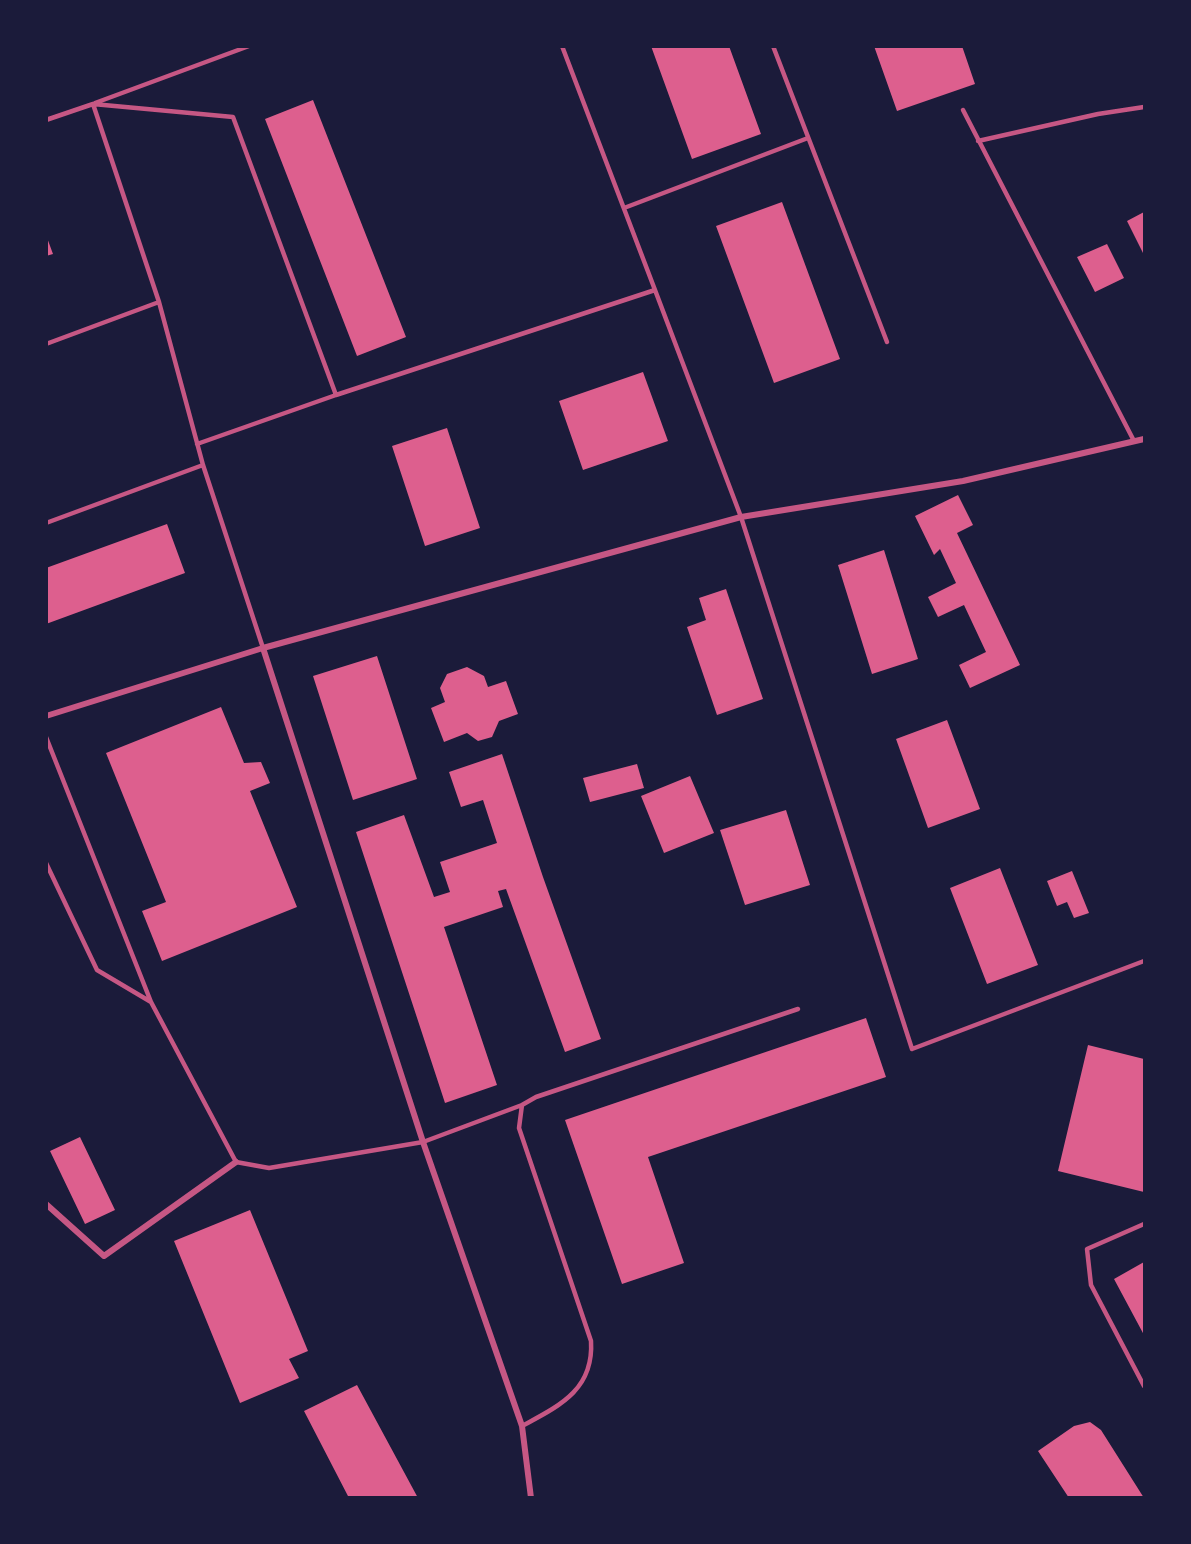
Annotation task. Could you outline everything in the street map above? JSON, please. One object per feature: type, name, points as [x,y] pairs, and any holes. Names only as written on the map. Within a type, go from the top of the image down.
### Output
[{"type":"street","points":[[46,716],[263,648],[741,518],[963,481],[1144,439]]},
{"type":"street","points":[[263,648],[423,1142],[522,1426],[531,1497]]},
{"type":"street","points":[[46,1204],[104,1256],[236,1162]]},
{"type":"lane","points":[[46,120],[249,46]]},
{"type":"lane","points":[[562,46],[741,518],[912,1049],[1144,961]]},
{"type":"lane","points":[[773,46],[887,342]]},
{"type":"lane","points":[[93,104],[159,303],[203,465],[263,648]]},
{"type":"lane","points":[[93,104],[233,117],[336,395]]},
{"type":"lane","points":[[978,141],[1098,114],[1144,107]]},
{"type":"lane","points":[[963,110],[1134,441]]},
{"type":"lane","points":[[624,208],[808,138]]},
{"type":"lane","points":[[197,444],[336,395],[655,290]]},
{"type":"lane","points":[[46,344],[159,303]]},
{"type":"lane","points":[[46,523],[203,465]]},
{"type":"lane","points":[[46,736],[151,1002],[236,1162],[269,1168],[423,1142],[522,1105],[536,1097],[798,1009]]},
{"type":"lane","points":[[46,863],[97,970],[151,1002]]},
{"type":"lane","points":[[522,1105],[519,1128],[591,1341],[592,1355],[581,1385],[569,1398],[522,1426]]},
{"type":"lane","points":[[1144,1224],[1087,1249],[1091,1285],[1144,1386]]},
{"type":"building","points":[[651,46],[729,46],[761,134],[692,159]]},
{"type":"building","points":[[874,46],[962,46],[975,84],[897,111]]},
{"type":"building","points":[[313,100],[406,337],[357,356],[265,119]]},
{"type":"building","points":[[782,202],[840,359],[774,383],[716,226]]},
{"type":"building","points":[[1144,212],[1144,255],[1127,221]]},
{"type":"building","points":[[46,235],[53,254],[46,256]]},
{"type":"building","points":[[1107,244],[1124,278],[1095,292],[1077,257]]},
{"type":"building","points":[[643,372],[668,441],[583,470],[559,401]]},
{"type":"building","points":[[447,428],[480,528],[425,546],[392,446]]},
{"type":"building","points":[[958,495],[973,525],[957,533],[1020,665],[970,688],[959,665],[986,652],[964,605],[938,617],[928,597],[956,583],[940,549],[934,555],[915,516]]},
{"type":"building","points":[[167,524],[185,573],[46,624],[46,568]]},
{"type":"building","points":[[884,550],[918,659],[872,674],[838,565]]},
{"type":"building","points":[[726,589],[763,699],[717,715],[687,627],[706,620],[699,598]]},
{"type":"building","points":[[377,656],[417,779],[353,800],[313,676]]},
{"type":"building","points":[[467,667],[484,676],[488,687],[506,681],[518,714],[499,721],[492,737],[478,741],[467,733],[444,742],[431,708],[445,702],[440,688],[447,674]]},
{"type":"building","points":[[221,707],[244,763],[261,762],[270,783],[250,791],[297,907],[162,961],[142,911],[166,902],[106,753]]},
{"type":"building","points":[[947,720],[980,809],[928,828],[896,739]]},
{"type":"building","points":[[502,754],[601,1039],[565,1052],[506,889],[498,891],[503,907],[444,927],[497,1085],[445,1103],[356,832],[404,815],[434,897],[450,892],[440,862],[497,843],[483,800],[461,807],[449,772]]},
{"type":"building","points":[[637,764],[644,788],[590,802],[583,778]]},
{"type":"building","points":[[690,776],[714,833],[664,853],[641,796]]},
{"type":"building","points":[[786,810],[810,885],[745,905],[720,830]]},
{"type":"building","points":[[1000,868],[1038,965],[987,984],[950,888]]},
{"type":"building","points":[[1072,871],[1089,913],[1074,918],[1067,902],[1057,906],[1047,881]]},
{"type":"building","points":[[866,1018],[886,1077],[648,1157],[684,1263],[622,1284],[565,1120]]},
{"type":"building","points":[[1088,1045],[1144,1059],[1144,1192],[1058,1171]]},
{"type":"building","points":[[80,1137],[115,1210],[85,1224],[50,1151]]},
{"type":"building","points":[[250,1210],[308,1351],[289,1359],[299,1378],[240,1403],[174,1241]]},
{"type":"building","points":[[1144,1262],[1144,1335],[1114,1279]]},
{"type":"building","points":[[357,1385],[418,1498],[349,1498],[304,1411]]},
{"type":"building","points":[[1090,1422],[1101,1430],[1144,1498],[1069,1498],[1038,1451],[1074,1426]]}]
